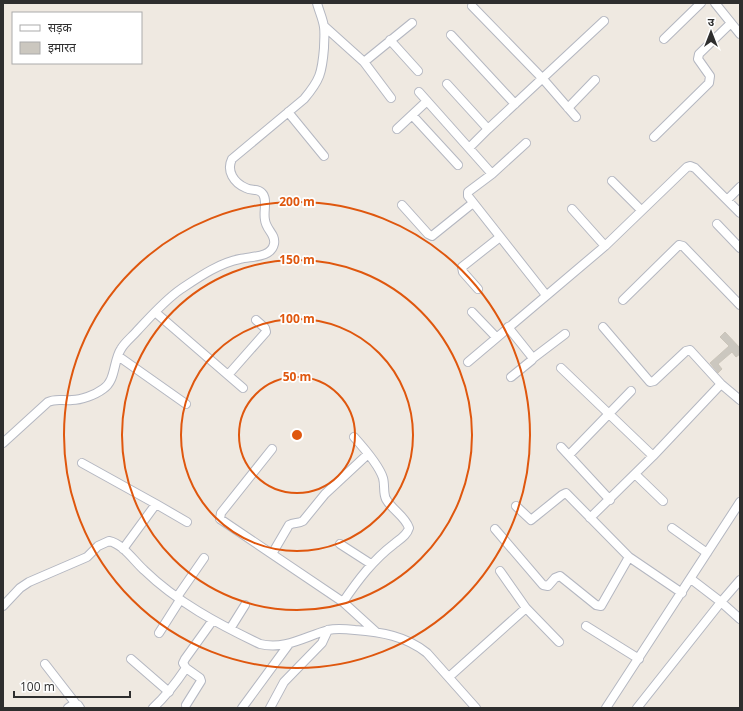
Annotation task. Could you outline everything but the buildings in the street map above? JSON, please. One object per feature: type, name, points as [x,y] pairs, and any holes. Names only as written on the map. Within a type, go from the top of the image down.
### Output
[{"type":"street","points":[[3,443],[48,402],[56,399],[78,399],[104,389],[112,378],[122,347],[155,312],[178,291],[214,269],[239,259],[265,255],[273,248],[275,239],[274,235],[265,223],[264,197],[262,193],[258,190],[246,189],[239,184],[233,178],[229,170],[229,165],[232,159],[304,99],[314,87],[321,72],[324,38],[324,26],[317,3]]},
{"type":"street","points":[[664,39],[701,3]]},
{"type":"street","points":[[715,3],[740,34]]},
{"type":"street","points":[[472,6],[543,79],[576,117]]},
{"type":"street","points":[[468,148],[604,21]]},
{"type":"street","points":[[364,62],[412,23]]},
{"type":"street","points":[[654,137],[709,83],[710,76],[698,59],[699,54],[731,23]]},
{"type":"street","points":[[324,26],[354,51],[391,98]]},
{"type":"street","points":[[451,35],[515,104]]},
{"type":"street","points":[[390,40],[418,71]]},
{"type":"street","points":[[568,108],[595,80]]},
{"type":"street","points":[[447,84],[488,129]]},
{"type":"street","points":[[419,92],[492,174]]},
{"type":"street","points":[[397,129],[427,101]]},
{"type":"street","points":[[288,112],[324,156]]},
{"type":"street","points":[[412,115],[458,166]]},
{"type":"street","points":[[526,143],[492,174],[468,192],[468,196],[546,295]]},
{"type":"street","points":[[468,362],[605,246],[687,167],[690,166],[695,168],[740,213]]},
{"type":"street","points":[[612,181],[641,210]]},
{"type":"street","points":[[727,200],[740,187]]},
{"type":"street","points":[[402,205],[428,234],[432,236],[473,203]]},
{"type":"street","points":[[572,209],[605,246]]},
{"type":"street","points":[[717,224],[740,248]]},
{"type":"street","points":[[478,288],[463,272],[462,268],[500,237]]},
{"type":"street","points":[[622,300],[679,245],[683,246],[740,305]]},
{"type":"street","points":[[155,312],[243,388]]},
{"type":"street","points":[[472,312],[496,337]]},
{"type":"street","points":[[228,375],[266,332],[266,329],[256,320]]},
{"type":"street","points":[[508,327],[532,356],[532,359]]},
{"type":"street","points":[[603,327],[650,382],[654,381],[686,351],[690,350],[721,384],[740,400]]},
{"type":"street","points":[[511,377],[565,334]]},
{"type":"street","points":[[118,356],[186,404]]},
{"type":"street","points":[[562,368],[652,456]]},
{"type":"street","points":[[590,518],[610,500],[721,384]]},
{"type":"street","points":[[569,455],[631,391]]},
{"type":"street","points":[[343,602],[371,564],[382,553],[405,535],[409,528],[406,520],[388,503],[385,498],[382,476],[368,454],[354,437]]},
{"type":"street","points":[[562,447],[610,500]]},
{"type":"street","points":[[272,449],[220,516],[222,521],[343,602],[376,632]]},
{"type":"street","points":[[272,554],[290,525],[292,523],[300,523],[303,521],[325,494],[368,454]]},
{"type":"street","points":[[82,463],[188,522]]},
{"type":"street","points":[[635,474],[663,501]]},
{"type":"street","points":[[516,506],[532,520],[566,493],[629,557],[682,593]]},
{"type":"street","points":[[606,708],[740,502]]},
{"type":"street","points":[[122,549],[156,504]]},
{"type":"street","points":[[672,528],[708,553]]},
{"type":"street","points":[[495,529],[543,585],[548,586],[555,578],[560,576],[599,606],[629,557]]},
{"type":"street","points":[[3,606],[20,588],[29,582],[87,557],[104,542],[114,542],[144,571],[178,599],[213,620],[260,644],[269,646],[289,644],[328,630],[346,629],[376,632],[408,641],[419,646],[450,677],[476,708]]},
{"type":"street","points":[[340,544],[371,564]]},
{"type":"street","points":[[159,633],[178,599],[204,558]]},
{"type":"street","points":[[500,571],[526,608],[559,642]]},
{"type":"street","points":[[691,579],[740,618]]},
{"type":"street","points":[[637,708],[740,580]]},
{"type":"street","points":[[230,629],[245,605]]},
{"type":"street","points":[[450,677],[526,608]]},
{"type":"street","points":[[186,705],[202,682],[200,678],[184,666],[185,659],[213,620]]},
{"type":"street","points":[[586,626],[639,659]]},
{"type":"street","points":[[270,708],[284,682],[322,643],[328,630]]},
{"type":"street","points":[[242,708],[289,644]]},
{"type":"street","points":[[131,658],[169,692]]},
{"type":"street","points":[[45,664],[75,707]]},
{"type":"street","points":[[153,708],[169,692],[186,668]]}]
